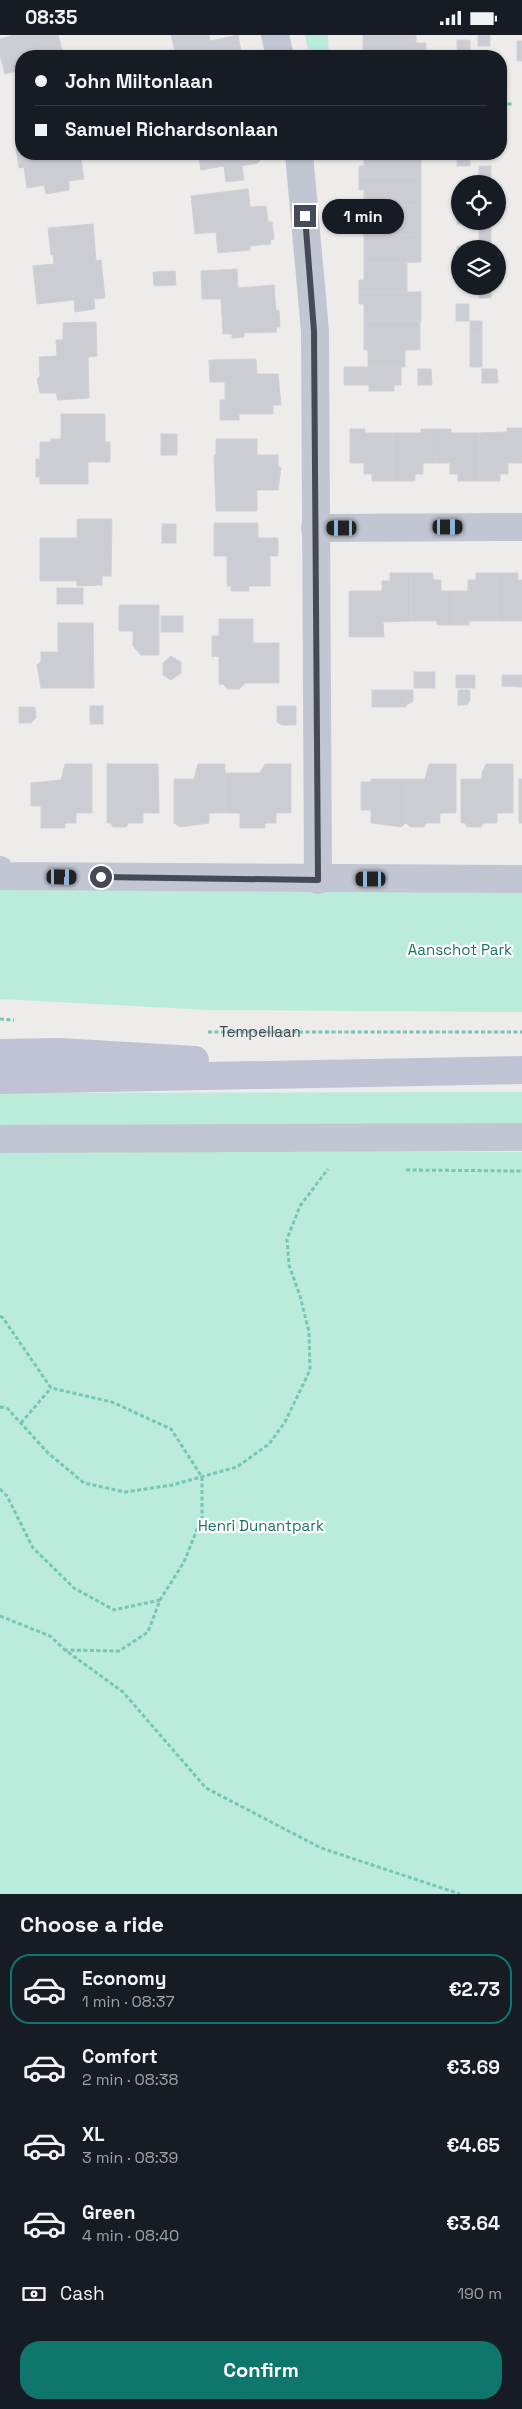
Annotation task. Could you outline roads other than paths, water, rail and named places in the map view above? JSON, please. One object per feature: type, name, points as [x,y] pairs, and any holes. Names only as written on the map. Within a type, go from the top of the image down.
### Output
[{"type":"main road","name":"Tempellaan","points":[[0,1053],[130,1055],[351,1072]]},
{"type":"main road","name":"Tempellaan","points":[[0,1080],[522,1070]]},
{"type":"street","points":[[275,35],[279,50]]},
{"type":"street","points":[[300,160],[314,331],[318,880]]},
{"type":"street","points":[[314,528],[522,527]]},
{"type":"street","points":[[1,873],[318,880],[522,879]]},
{"type":"street","points":[[0,1139],[522,1137]]},
{"type":"park label","name":"Aanschot Park","points":[[460,950]]},
{"type":"park label","name":"Henri Dunantpark","points":[[261,1526]]}]
